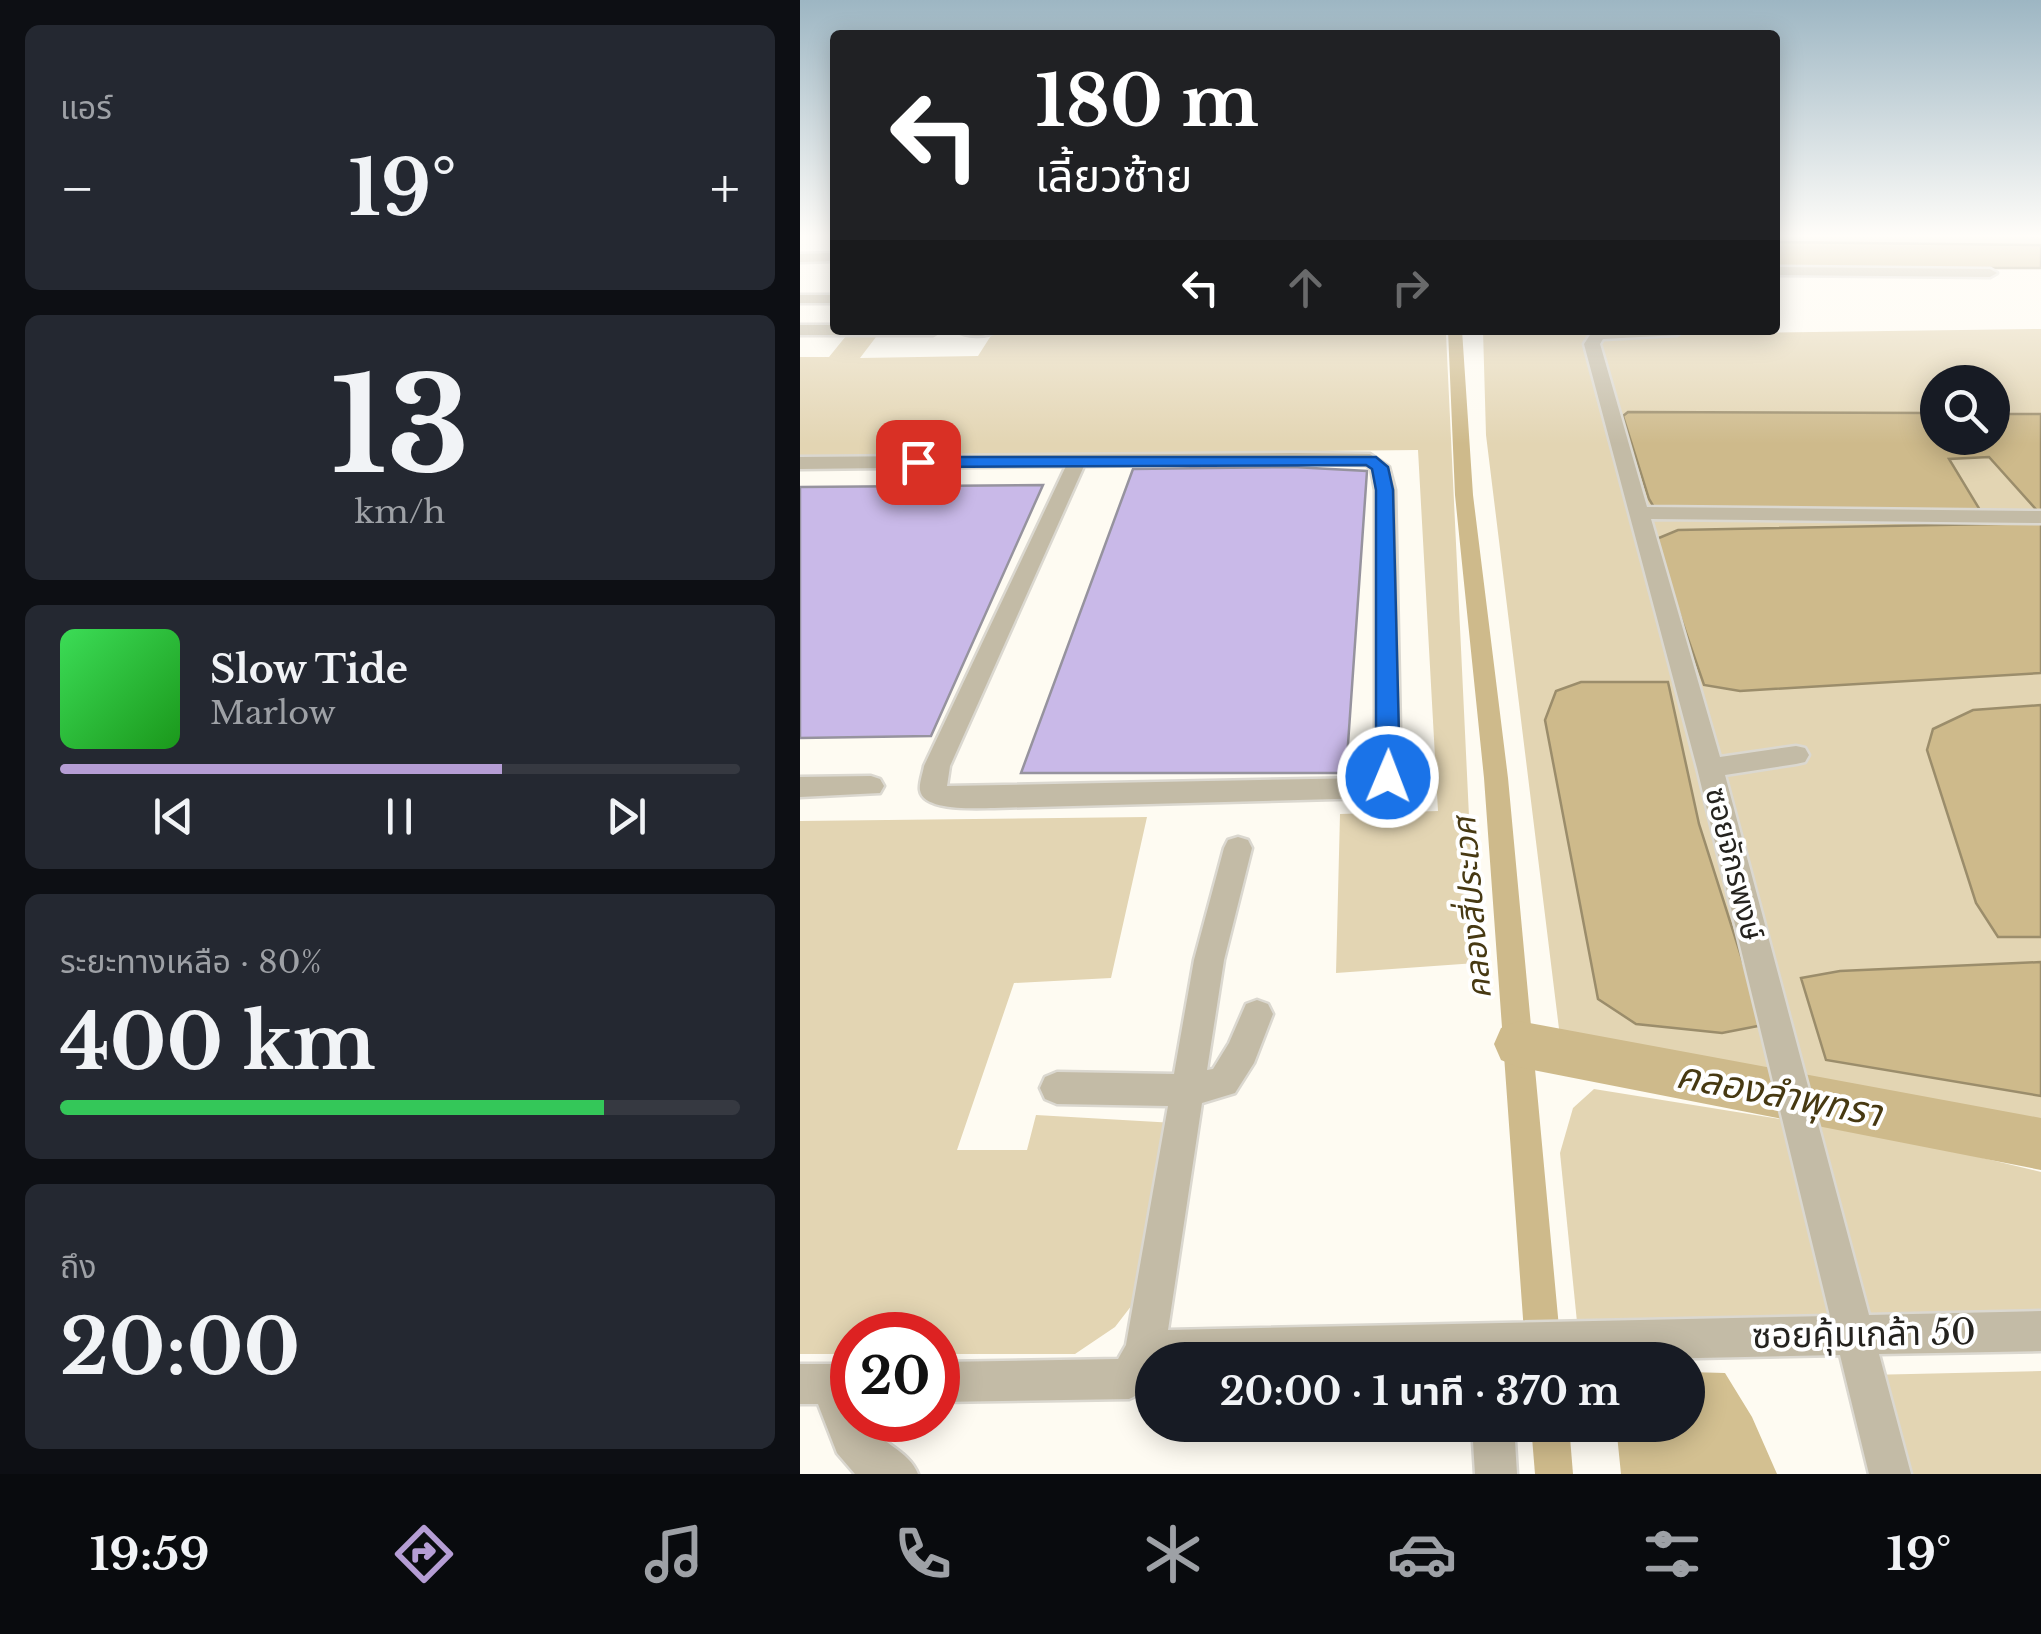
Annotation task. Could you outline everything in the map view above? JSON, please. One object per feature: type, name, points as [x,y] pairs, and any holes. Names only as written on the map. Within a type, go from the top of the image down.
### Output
[{"type":"street","points":[[800,330],[830,330]]},
{"type":"street","points":[[803,353],[822,330]]},
{"type":"street","points":[[939,349],[949,335]]},
{"type":"street","name":"ซอยจักรพงษ์","points":[[1597,335],[1592,344],[1710,768],[1890,1474]]},
{"type":"street","points":[[800,462],[1354,458],[1370,460],[1380,467],[1384,490],[1388,777],[1373,788],[994,798],[944,797],[933,791],[938,766],[1077,461]]},
{"type":"street","points":[[1640,513],[2041,516]]},
{"type":"street","points":[[1710,768],[1796,756]]},
{"type":"street","points":[[800,787],[870,786]]},
{"type":"street","points":[[1146,1342],[1209,960],[1238,848]]},
{"type":"street","points":[[1057,1088],[1190,1090],[1223,1082],[1242,1052],[1257,1014]]},
{"type":"street","name":"ซอยคุ้มเกล้า 50","points":[[1572,1342],[2041,1331]]},
{"type":"street","points":[[960,1382],[1130,1380],[1135,1370]]},
{"type":"street","points":[[852,1442],[897,1474]]},
{"type":"street","points":[[1494,1442],[1496,1474]]},
{"type":"shaded area","points":[[2041,329],[2041,414],[2010,414],[2010,365],[1920,365],[1920,413],[1628,412],[1623,417],[1649,499],[1658,514],[1982,514],[1948,459],[1989,457],[2041,515],[2041,523],[1678,530],[1654,540],[2014,674],[2041,673],[2041,705],[1973,710],[1998,937],[2041,937],[2041,962],[1840,971],[1802,978],[1826,1060],[2041,1096],[2041,1127],[1560,1037],[1486,435],[1483,335],[1780,335]],"holes":[[[1668,683],[1699,824],[1762,1024],[1545,720]]]},
{"type":"shaded area","points":[[991,335],[1446,335],[1476,963],[1336,973],[1340,814],[1438,811],[1418,450],[800,456],[800,357],[829,357],[846,336],[876,337],[860,358],[978,356]]},
{"type":"shaded area","points":[[1628,412],[1920,413],[1920,455],[2010,455],[2010,414],[2041,414],[2041,515],[1989,457],[1949,459],[1983,515],[1658,514],[1649,499],[1623,416]]},
{"type":"shaded area","points":[[2041,523],[2041,673],[1740,691],[1704,685],[1654,540],[1678,530]]},
{"type":"shaded area","points":[[1581,682],[1668,682],[1699,824],[1763,1025],[1722,1033],[1636,1024],[1598,999],[1545,720],[1556,691]]},
{"type":"shaded area","points":[[2041,705],[2041,937],[1998,937],[1976,903],[1927,750],[1933,729],[1973,710]]},
{"type":"shaded area","points":[[1147,817],[1111,978],[1014,983],[957,1150],[1027,1150],[1036,1115],[1175,1123],[1142,1292],[1115,1327],[1075,1354],[960,1354],[960,1312],[830,1312],[830,1354],[800,1354],[800,821]]},
{"type":"shaded area","points":[[2041,962],[2041,1096],[1826,1060],[1801,978],[1840,971]]},
{"type":"shaded area","points":[[1594,1089],[1899,1138],[2041,1172],[2041,1321],[1577,1322],[1560,1153],[1573,1108]]},
{"type":"shaded area","points":[[2041,1371],[2041,1474],[1897,1474],[1866,1375]]},
{"type":"shaded area","points":[[1705,1372],[1725,1373],[1752,1417],[1777,1474],[1621,1474],[1618,1442],[1705,1442]]},
{"type":"building","points":[[1293,467],[1367,471],[1346,773],[1021,773],[1133,469]]},
{"type":"building","points":[[1043,485],[931,736],[800,738],[800,487]]},
{"type":"waterway","name":"คลองสี่ประเวศ","points":[[1455,335],[1464,495],[1496,778],[1543,1342]]},
{"type":"waterway","name":"คลองลำพุทรา","points":[[1518,1044],[2041,1144]]},
{"type":"waterway","name":"คลองสี่ประเวศ","points":[[1551,1442],[1554,1474]]},
{"type":"route","points":[[918,462],[1370,460],[1380,467],[1384,490],[1388,777]]}]
